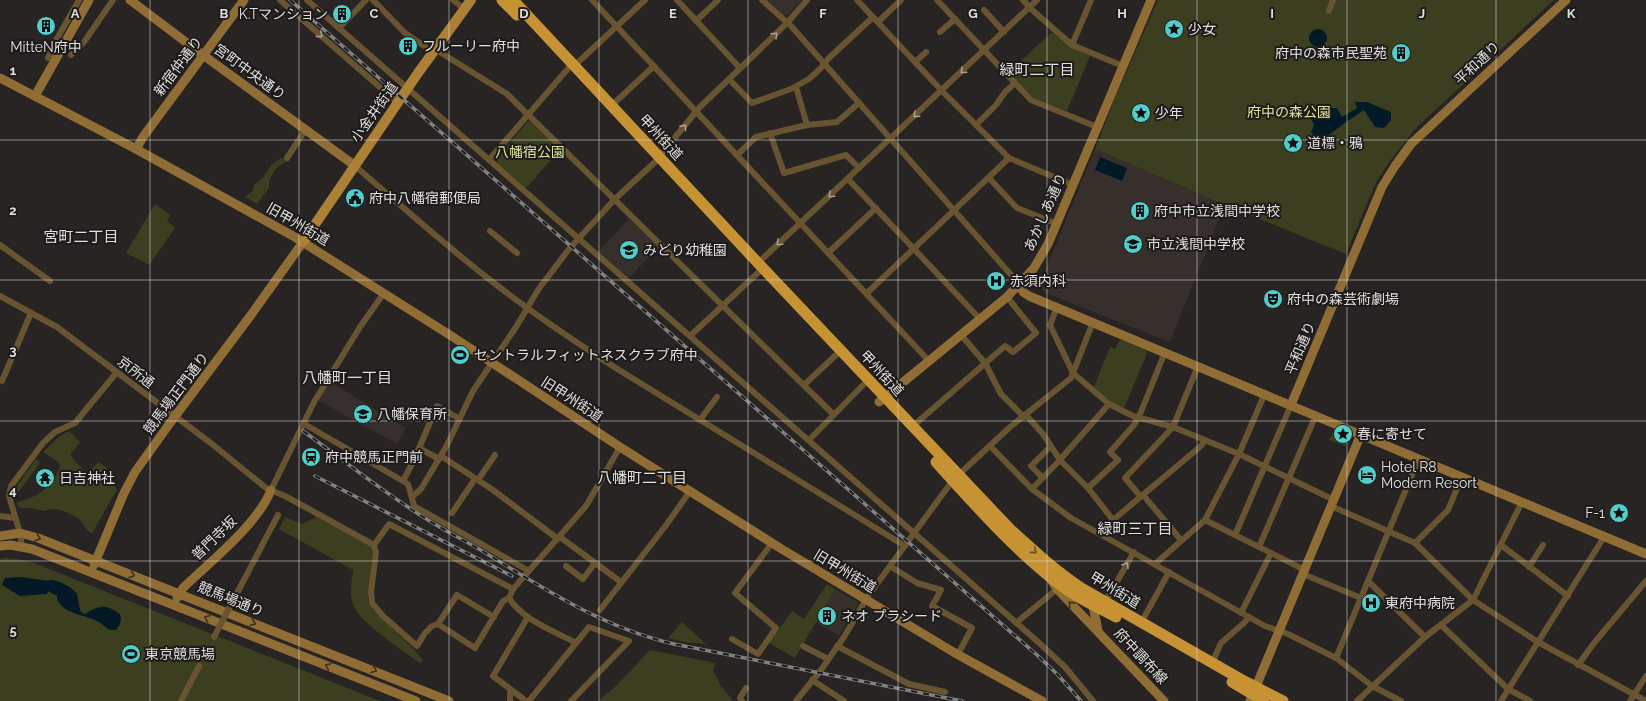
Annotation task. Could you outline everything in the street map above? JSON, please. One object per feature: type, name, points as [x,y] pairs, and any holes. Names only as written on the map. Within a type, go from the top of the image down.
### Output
[{"type":"highway","name":"甲州街道","points":[[502,0],[611,106],[657,160]]},
{"type":"highway","name":"甲州街道","points":[[512,0],[571,67],[657,160],[955,477],[1010,530],[1068,579],[1104,606],[1264,701]]},
{"type":"highway","name":"甲州街道","points":[[760,268],[836,355],[866,382]]},
{"type":"highway","name":"甲州街道","points":[[882,399],[913,426],[1005,536],[1064,588],[1093,606],[1104,606],[1141,623],[1212,663],[1253,694],[1283,701]]},
{"type":"main road","name":"小金井街道","points":[[302,242],[470,0]]},
{"type":"street","points":[[48,58],[54,44],[79,0]]},
{"type":"street","points":[[34,96],[89,0]]},
{"type":"street","points":[[71,55],[84,42],[113,0]]},
{"type":"street","name":"宮町中央通り","points":[[130,0],[354,165]]},
{"type":"street","name":"新宿仲通り","points":[[136,149],[143,136],[244,0]]},
{"type":"street","points":[[280,0],[398,103]]},
{"type":"street","points":[[307,0],[577,239],[809,440],[1016,623],[1065,667],[1093,701]]},
{"type":"street","points":[[339,28],[366,0]]},
{"type":"street","points":[[373,0],[405,33],[507,94],[834,415]]},
{"type":"street","points":[[453,0],[464,9]]},
{"type":"street","points":[[592,0],[929,361]]},
{"type":"street","points":[[489,160],[571,67],[645,0]]},
{"type":"street","points":[[677,0],[740,68]]},
{"type":"street","points":[[696,21],[718,0]]},
{"type":"street","points":[[762,0],[787,23],[824,64],[1020,285],[1023,292],[1029,296],[1265,393],[1646,554]]},
{"type":"street","points":[[412,497],[421,489],[440,458],[473,391],[552,270],[577,239],[615,199],[657,160],[696,112],[787,23],[807,0]]},
{"type":"street","points":[[858,0],[942,91],[1009,158],[1073,185]]},
{"type":"street","points":[[878,22],[901,0]]},
{"type":"street","points":[[937,0],[1015,82],[1030,100],[1097,127]]},
{"type":"street","points":[[1024,0],[1030,8],[1072,45],[1123,66]]},
{"type":"street","points":[[690,336],[760,268],[801,223],[1037,0]]},
{"type":"street","points":[[1072,45],[1091,0]]},
{"type":"street","name":"あかしあ通り","points":[[882,399],[1007,298],[1020,285],[1042,256],[1057,224],[1151,0]]},
{"type":"street","points":[[1329,11],[1333,0]]},
{"type":"street","name":"平和通り","points":[[1291,405],[1382,187],[1395,166],[1421,135],[1566,0]]},
{"type":"street","points":[[984,10],[1004,32]]},
{"type":"street","points":[[729,79],[752,103],[796,87],[809,79],[873,17]]},
{"type":"street","points":[[940,32],[955,18]]},
{"type":"street","points":[[915,62],[926,52]]},
{"type":"street","points":[[611,106],[654,66]]},
{"type":"street","name":"旧甲州街道","points":[[0,78],[136,149],[302,242],[772,543],[958,654],[1042,701]]},
{"type":"street","points":[[976,125],[996,106],[1005,92],[1015,82]]},
{"type":"street","points":[[796,87],[807,124]]},
{"type":"street","points":[[737,155],[756,137],[807,124],[837,122],[859,103]]},
{"type":"street","points":[[287,158],[306,130]]},
{"type":"street","points":[[770,133],[784,173],[846,155],[859,168]]},
{"type":"street","points":[[867,294],[1009,158]]},
{"type":"street","points":[[354,165],[466,261],[528,308],[619,370],[905,546]]},
{"type":"street","points":[[989,178],[1017,208],[1057,224]]},
{"type":"street","points":[[848,179],[980,319]]},
{"type":"street","points":[[828,253],[876,208]]},
{"type":"street","points":[[490,231],[517,253]]},
{"type":"street","name":"競馬場正門通り","points":[[91,572],[124,492],[131,479],[175,416],[246,322],[302,242]]},
{"type":"street","points":[[0,245],[50,281]]},
{"type":"street","points":[[271,490],[303,423],[352,340],[384,294]]},
{"type":"street","name":"京所通","points":[[0,296],[56,328],[117,372],[266,488],[287,497],[374,545]]},
{"type":"street","points":[[913,426],[1005,346],[1013,352],[1036,334],[1007,298]]},
{"type":"street","points":[[1058,307],[1050,325],[1073,373],[1109,404],[1138,418],[1173,427],[1239,454],[1290,479],[1333,503],[1389,531],[1415,542],[1473,600],[1538,642],[1646,701]]},
{"type":"street","points":[[1,382],[32,313]]},
{"type":"street","points":[[796,701],[828,659],[866,600],[955,477],[1010,427],[1071,378],[1093,322]]},
{"type":"street","points":[[961,335],[985,363],[1001,394],[1043,434],[1050,447],[1060,460],[1088,488],[1113,520]]},
{"type":"street","points":[[1088,488],[1118,460],[1110,452],[1134,425],[1138,418],[1165,352]]},
{"type":"street","points":[[804,385],[836,355]]},
{"type":"street","points":[[1181,540],[1125,478],[1173,427],[1198,366]]},
{"type":"street","points":[[22,546],[20,533],[8,496],[11,486],[43,444],[55,432],[75,423],[117,372]]},
{"type":"street","points":[[809,440],[866,382]]},
{"type":"street","points":[[1155,564],[1205,520],[1239,454],[1265,393]]},
{"type":"street","points":[[700,420],[717,397]]},
{"type":"street","points":[[1032,489],[1060,460],[1109,404]]},
{"type":"street","points":[[1235,535],[1291,405]]},
{"type":"street","points":[[403,481],[437,406],[460,419]]},
{"type":"street","points":[[1260,547],[1316,415]]},
{"type":"street","points":[[303,423],[408,484],[414,506],[528,571]]},
{"type":"street","points":[[1253,694],[1361,434]]},
{"type":"street","points":[[1105,536],[1113,520],[1201,446],[1205,440]]},
{"type":"street","points":[[990,446],[1032,489],[1071,518],[1265,626],[1280,631],[1336,658],[1372,686],[1401,701]]},
{"type":"street","points":[[438,624],[475,648],[502,601],[509,598],[513,589],[528,571],[586,506],[620,447]]},
{"type":"street","points":[[1043,478],[1031,466],[1050,447]]},
{"type":"street","points":[[419,448],[440,458],[476,479],[621,582]]},
{"type":"street","points":[[452,513],[495,455]]},
{"type":"street","points":[[1336,658],[1419,458]]},
{"type":"street","points":[[1415,542],[1448,510],[1462,477]]},
{"type":"street","name":"普門寺坂","points":[[174,605],[183,588],[250,522],[266,502],[271,490]]},
{"type":"street","points":[[600,610],[667,524],[690,491]]},
{"type":"street","points":[[1356,701],[1425,637],[1473,600],[1522,502]]},
{"type":"street","points":[[214,637],[278,515]]},
{"type":"street","points":[[0,516],[15,518]]},
{"type":"street","points":[[1205,520],[1260,547],[1304,572],[1361,598]]},
{"type":"street","points":[[494,617],[457,595],[438,624],[432,626],[425,633],[417,646],[376,609],[370,597],[376,552],[374,545],[389,524],[513,589]]},
{"type":"street","name":"競馬場通り","points":[[0,536],[20,533],[38,538],[449,701]]},
{"type":"street","points":[[1501,701],[1604,537]]},
{"type":"street","points":[[732,639],[758,654],[776,628],[735,593],[772,543]]},
{"type":"street","name":"競馬場通り","points":[[0,546],[10,544],[22,546],[416,701]]},
{"type":"street","points":[[1501,545],[1568,596]]},
{"type":"street","points":[[1529,567],[1543,545]]},
{"type":"street","points":[[1095,619],[1098,612],[1104,606],[1134,552]]},
{"type":"street","points":[[1241,613],[1271,553]]},
{"type":"street","points":[[566,566],[583,579],[595,563]]},
{"type":"street","points":[[890,566],[917,583],[940,590],[932,606],[972,628],[958,654]]},
{"type":"street","points":[[1141,623],[1169,572]]},
{"type":"street","name":"府中調布線","points":[[1048,575],[1056,589],[1164,701]]},
{"type":"street","points":[[1368,581],[1425,637]]},
{"type":"street","points":[[1578,665],[1594,643],[1646,581]]},
{"type":"street","points":[[1016,623],[1056,589]]},
{"type":"street","points":[[1083,589],[1089,595],[1093,606],[1098,631]]},
{"type":"street","points":[[509,598],[512,603],[528,617],[576,643]]},
{"type":"street","points":[[526,701],[493,676],[528,617]]},
{"type":"street","points":[[1212,663],[1221,643],[1249,617]]},
{"type":"street","points":[[1440,625],[1508,689],[1530,701]]},
{"type":"street","points":[[529,701],[589,627],[629,641],[571,701]]},
{"type":"street","points":[[303,656],[308,644]]},
{"type":"street","points":[[803,646],[828,659]]},
{"type":"street","points":[[837,646],[909,684],[945,692]]},
{"type":"street","points":[[181,701],[199,666]]},
{"type":"street","points":[[1630,701],[1646,676]]},
{"type":"street","points":[[812,680],[844,701]]},
{"type":"street","points":[[742,701],[740,698],[746,688]]},
{"type":"street","points":[[510,690],[510,701]]},
{"type":"shaded area","points":[[767,0],[802,0],[787,15],[784,15]]},
{"type":"shaded area","name":"市立浅間中学校","points":[[1095,149],[1225,205],[1170,342],[1043,292],[1040,283]]},
{"type":"shaded area","name":"みどり幼稚園","points":[[629,219],[659,247],[628,279],[598,252]]},
{"type":"shaded area","name":"八幡保育所","points":[[330,382],[406,428],[397,444],[318,400]]},
{"type":"shaded area","points":[[835,589],[859,603],[839,636],[815,622]]},
{"type":"green space","name":"府中の森公園","points":[[1158,0],[1554,0],[1417,127],[1389,162],[1375,184],[1346,254],[1225,205],[1095,149],[1115,98]]},
{"type":"green space","points":[[1051,33],[1054,33],[1071,47],[1090,56],[1067,111],[1032,97],[1009,72]]},
{"type":"green space","name":"八幡宿公園","points":[[527,122],[531,122],[560,150],[526,188],[497,163],[497,159]]},
{"type":"green space","points":[[282,158],[288,161],[278,166],[269,181],[269,188],[257,204],[245,197],[252,192],[254,185],[262,179],[272,164]]},
{"type":"green space","points":[[155,204],[170,215],[167,221],[175,228],[149,265],[126,253]]},
{"type":"green space","points":[[1120,339],[1148,351],[1124,408],[1112,403],[1094,387],[1110,347],[1115,349]]},
{"type":"green space","points":[[1334,429],[1347,434],[1349,438],[1345,446],[1329,440]]},
{"type":"green space","points":[[69,431],[80,442],[70,455],[88,476],[93,467],[99,462],[107,468],[105,477],[115,485],[117,490],[92,533],[88,531],[79,519],[67,512],[58,509],[49,509],[45,511],[20,508],[16,503],[31,498],[48,486],[53,480],[60,466],[58,462],[43,452],[60,436]]},
{"type":"green space","points":[[36,459],[40,462],[15,497],[16,487]]},
{"type":"green space","points":[[285,517],[302,524],[317,517],[372,547],[373,551],[368,602],[373,610],[414,649],[423,661],[420,663],[382,636],[363,619],[352,600],[351,587],[353,570],[279,529]]},
{"type":"green space","name":"東京競馬場","points":[[0,559],[18,559],[34,563],[380,701],[0,701]]},
{"type":"green space","points":[[827,584],[835,589],[795,658],[769,643],[792,611],[804,619]]},
{"type":"green space","points":[[682,622],[706,644],[685,642],[668,638]]},
{"type":"green space","points":[[650,650],[716,663],[713,670],[721,686],[732,699],[731,701],[598,701],[617,685]]},
{"type":"water","points":[[1318,29],[1324,32],[1327,38],[1324,44],[1318,47],[1312,44],[1309,38],[1312,32]]},
{"type":"water","points":[[1355,102],[1367,102],[1391,112],[1391,120],[1384,128],[1375,127],[1364,110],[1320,141],[1311,132],[1314,125],[1310,117],[1323,108],[1337,108],[1342,117],[1357,108]]},
{"type":"water","points":[[1100,157],[1127,168],[1122,181],[1095,170]]},
{"type":"water","points":[[19,577],[53,580],[63,583],[73,589],[77,594],[81,612],[85,614],[99,607],[107,607],[120,614],[120,624],[116,630],[110,630],[97,621],[68,611],[60,604],[57,596],[48,591],[47,594],[20,596],[2,585],[5,578]]},
{"type":"railway","points":[[290,0],[1037,655],[1057,674],[1081,701]]},
{"type":"railway","points":[[303,431],[397,500],[429,520],[575,606],[623,628],[674,644],[962,701]]},
{"type":"railway","points":[[315,476],[512,576]]},
{"type":"place","name":"K.Tマンション","points":[[342,14]]},
{"type":"place","name":"MitteN府中","points":[[46,26]]},
{"type":"place","name":"少女","points":[[1174,29]]},
{"type":"place","name":"フルーリー府中","points":[[408,46]]},
{"type":"place","name":"府中の森市民聖苑","points":[[1401,53]]},
{"type":"place","name":"少年","points":[[1141,113]]},
{"type":"place","name":"道標・鴉","points":[[1293,143]]},
{"type":"place","name":"府中八幡宿郵便局","points":[[355,198]]},
{"type":"place","name":"府中市立浅間中学校","points":[[1140,211]]},
{"type":"place","name":"市立浅間中学校","points":[[1133,244]]},
{"type":"place","name":"みどり幼稚園","points":[[629,250]]},
{"type":"place","name":"赤須内科","points":[[996,281]]},
{"type":"place","name":"府中の森芸術劇場","points":[[1273,299]]},
{"type":"place","name":"セントラルフィットネスクラブ府中","points":[[460,355]]},
{"type":"place","name":"八幡保育所","points":[[363,414]]},
{"type":"place","name":"春に寄せて","points":[[1343,434]]},
{"type":"place","name":"府中競馬正門前","points":[[311,457]]},
{"type":"place","name":"Hotel R8 Modern Resort","points":[[1367,475]]},
{"type":"place","name":"日吉神社","points":[[45,478]]},
{"type":"place","name":"F-1","points":[[1619,513]]},
{"type":"place","name":"東府中病院","points":[[1371,603]]},
{"type":"place","name":"ネオ プラシード","points":[[827,616]]},
{"type":"place","name":"東京競馬場","points":[[131,654]]},
{"type":"district","name":"緑町二丁目","points":[[1037,70]]},
{"type":"district","name":"宮町二丁目","points":[[81,237]]},
{"type":"district","name":"八幡町一丁目","points":[[347,378]]},
{"type":"district","name":"八幡町二丁目","points":[[642,478]]},
{"type":"district","name":"緑町三丁目","points":[[1135,529]]}]
